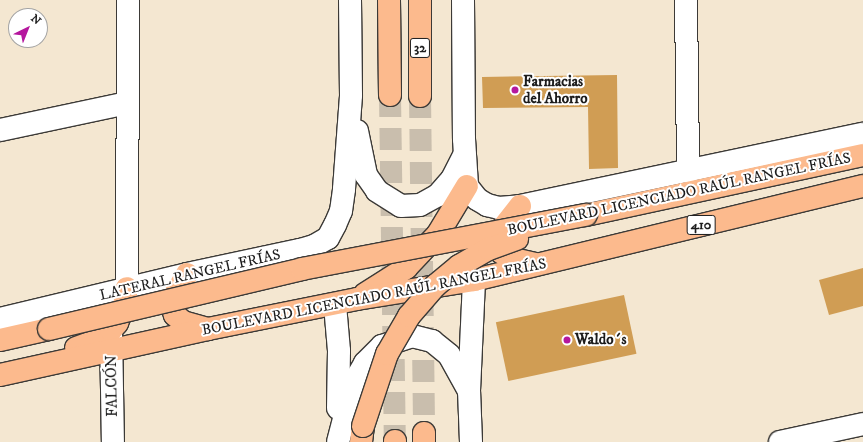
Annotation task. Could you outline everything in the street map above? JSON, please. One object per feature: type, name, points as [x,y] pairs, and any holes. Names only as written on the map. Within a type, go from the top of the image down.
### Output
[{"type":"main road","name":"32","points":[[389,0],[390,95]]},
{"type":"main road","name":"32","points":[[420,0],[420,96]]},
{"type":"main road","name":"BOULEVARD LICENCIADO RAÚL RANGEL FRÍAS","points":[[0,340],[302,269],[586,215],[863,155]]},
{"type":"main road","points":[[357,299],[406,268],[438,234],[467,186]]},
{"type":"main road","name":"BOULEVARD LICENCIADO RAÚL RANGEL FRÍAS","points":[[111,341],[208,329],[335,305],[357,299],[474,280],[863,186]]},
{"type":"main road","points":[[520,206],[502,229],[497,241],[501,252],[508,258],[538,264]]},
{"type":"main road","points":[[362,434],[387,354],[409,316],[435,286],[458,266],[489,249],[586,215]]},
{"type":"main road","points":[[187,274],[176,293],[172,306],[175,315],[183,322],[208,329]]},
{"type":"main road","points":[[0,375],[103,338],[111,341],[124,306],[127,288]]},
{"type":"street","points":[[127,288],[128,0]]},
{"type":"street","points":[[350,0],[352,95],[360,154],[366,175],[377,191],[401,206],[420,205],[438,196],[452,179],[465,154]]},
{"type":"street","points":[[463,0],[465,154],[467,186],[477,199],[487,205],[499,208],[520,206],[567,195],[688,172],[863,134]]},
{"type":"street","points":[[686,0],[688,172]]},
{"type":"street","name":"LATERAL RANGEL FRÍAS","points":[[0,319],[187,274],[314,246],[328,238],[336,225],[341,211],[352,95]]},
{"type":"street","points":[[0,130],[127,103]]},
{"type":"street","points":[[471,442],[469,390],[474,280]]},
{"type":"street","points":[[335,305],[339,351],[338,442]]},
{"type":"street","points":[[338,442],[353,384],[365,363],[382,346],[412,336],[432,341],[449,354],[469,390]]},
{"type":"street","name":"FALCÓN","points":[[111,341],[113,442]]},
{"type":"street","points":[[780,442],[863,424]]},
{"type":"building","points":[[617,75],[618,168],[589,169],[588,107],[483,108],[482,77]]},
{"type":"building","points":[[863,268],[863,306],[829,315],[819,280]]},
{"type":"building","name":"Waldo´s","points":[[624,295],[636,354],[508,381],[496,322]]},
{"type":"tunnel","points":[[390,95],[395,441]]},
{"type":"tunnel","points":[[420,96],[424,433]]},
{"type":"place","name":"Farmacias del Ahorro","points":[[515,90]]},
{"type":"place","name":"Waldo´s","points":[[567,340]]}]
